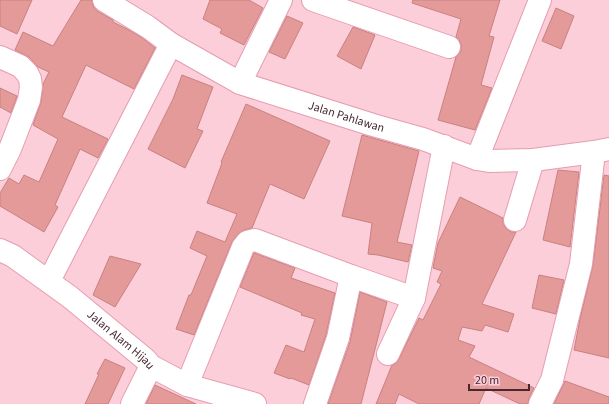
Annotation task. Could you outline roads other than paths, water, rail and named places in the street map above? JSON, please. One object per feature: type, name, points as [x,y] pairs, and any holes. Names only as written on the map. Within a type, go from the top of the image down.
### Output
[{"type":"street","name":"Jalan Pahlawan","points":[[104,0],[148,26],[171,44],[240,84],[444,146],[477,159],[489,161],[533,160],[601,150]]},
{"type":"street","points":[[240,84],[281,0]]},
{"type":"street","points":[[313,0],[449,47]]},
{"type":"street","points":[[477,159],[540,0]]},
{"type":"street","points":[[49,281],[171,44]]},
{"type":"street","points":[[0,58],[20,66],[27,72],[30,79],[29,100],[5,146],[0,169]]},
{"type":"street","points":[[388,354],[414,298],[444,146]]},
{"type":"street","points":[[540,404],[552,380],[581,264],[601,150]]},
{"type":"street","points":[[516,220],[533,160]]},
{"type":"street","points":[[187,385],[243,247],[247,242],[255,240],[414,298]]},
{"type":"street","name":"Jalan Alam Hijau","points":[[0,250],[13,256],[70,297],[145,359],[151,366],[187,385],[255,404]]},
{"type":"street","points":[[315,404],[338,338],[351,276]]},
{"type":"street","points":[[132,404],[151,366]]}]
